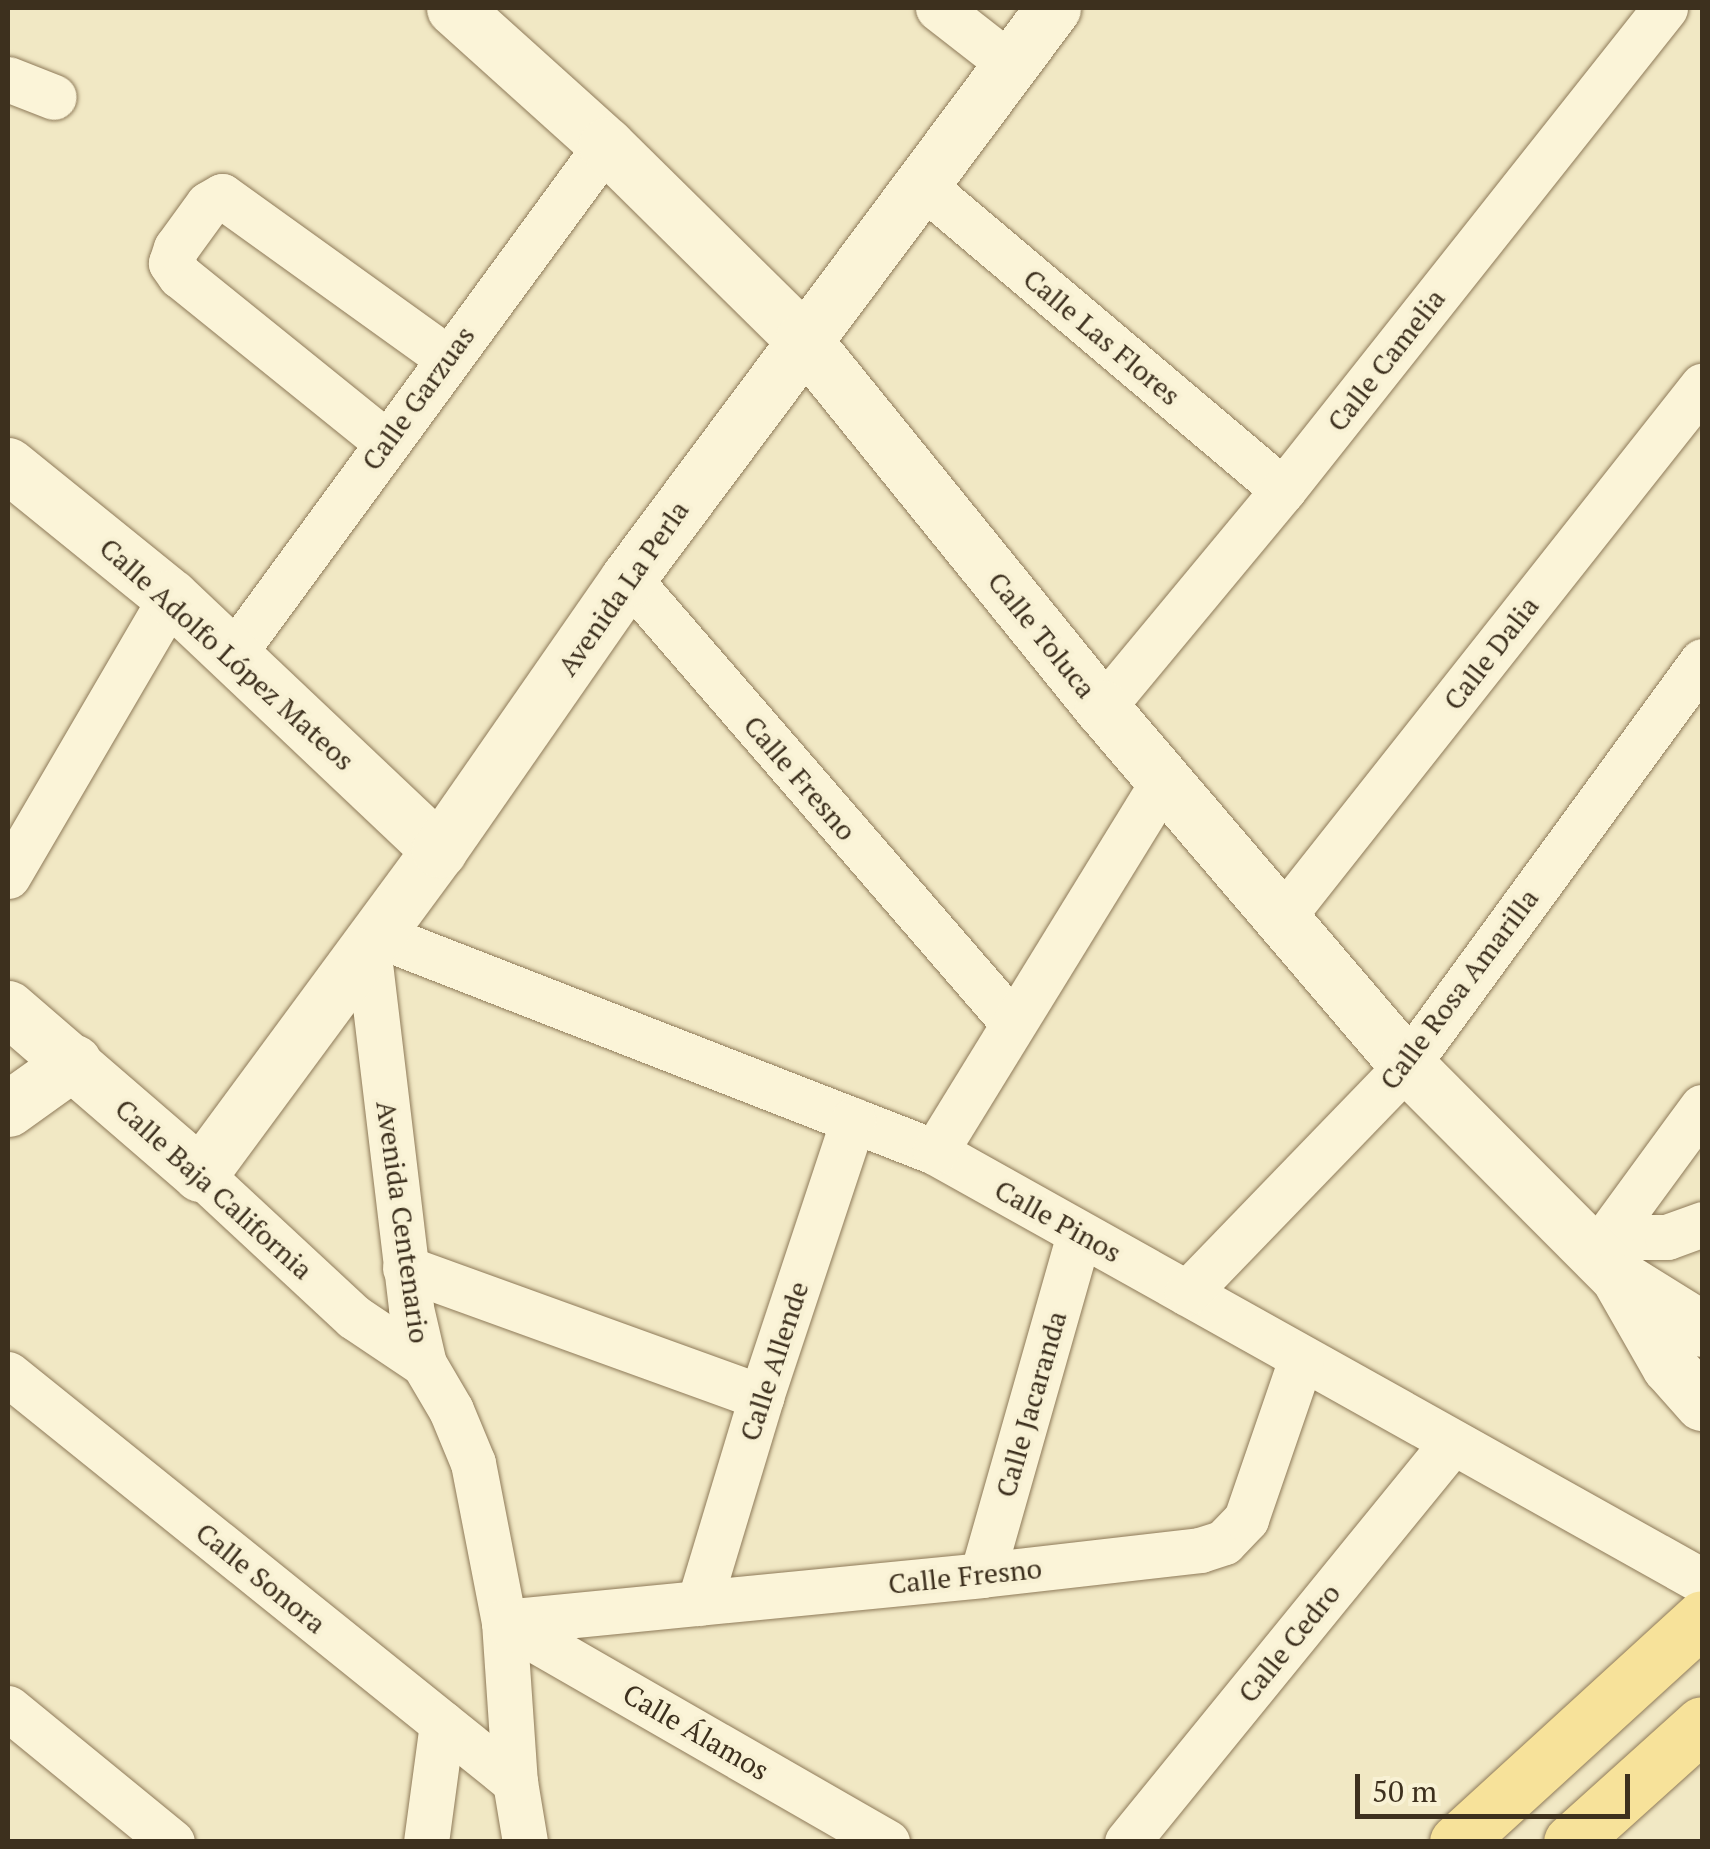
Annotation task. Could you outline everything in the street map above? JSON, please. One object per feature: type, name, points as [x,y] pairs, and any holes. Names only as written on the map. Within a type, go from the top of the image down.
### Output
[{"type":"main road","name":"Calle Toluca","points":[[454,8],[606,145],[803,339],[1163,782],[1407,1064],[1606,1255],[1702,1329]]},
{"type":"main road","name":"Avenida La Perla","points":[[200,1174],[439,850],[628,578],[1053,8]]},
{"type":"main road","name":"Calle Adolfo López Mateos","points":[[8,465],[171,597],[439,850]]},
{"type":"main road","name":"Calle Baja California","points":[[8,1008],[200,1174]]},
{"type":"main road","points":[[8,1109],[74,1062]]},
{"type":"main road","name":"Calle Toluca","points":[[1606,1255],[1669,1366],[1702,1404]]},
{"type":"main road","points":[[1457,1842],[1702,1618]]},
{"type":"main road","points":[[1571,1842],[1702,1724]]},
{"type":"street","points":[[938,8],[1011,65]]},
{"type":"street","name":"Calle Camelia","points":[[1102,708],[1283,490],[1665,8]]},
{"type":"street","points":[[8,79],[54,97]]},
{"type":"street","name":"Calle Garzuas","points":[[234,654],[446,357],[606,145]]},
{"type":"street","name":"Calle Las Flores","points":[[922,184],[1283,490]]},
{"type":"street","points":[[386,442],[180,276],[171,264],[176,248],[208,204],[222,196],[446,357]]},
{"type":"street","name":"Calle Dalia","points":[[1280,920],[1702,386]]},
{"type":"street","name":"Calle Fresno","points":[[628,578],[1012,1022]]},
{"type":"street","points":[[8,876],[171,597]]},
{"type":"street","name":"Calle Rosa Amarilla","points":[[1187,1293],[1407,1064],[1702,661]]},
{"type":"street","points":[[934,1152],[1163,782]]},
{"type":"street","name":"Calle Pinos","points":[[372,941],[934,1152],[1702,1581]]},
{"type":"street","name":"Avenida Centenario","points":[[372,941],[405,1268],[424,1364],[451,1410],[473,1464],[504,1622],[515,1782],[525,1842]]},
{"type":"street","points":[[1606,1255],[1702,1106]]},
{"type":"street","name":"Calle Allende","points":[[699,1603],[760,1397],[853,1120]]},
{"type":"street","name":"Calle Baja California","points":[[200,1174],[354,1317],[424,1364]]},
{"type":"street","points":[[1606,1255],[1702,1224]]},
{"type":"street","name":"Calle Jacaranda","points":[[982,1575],[1080,1234]]},
{"type":"street","points":[[405,1268],[760,1397]]},
{"type":"street","name":"Calle Fresno","points":[[504,1622],[1200,1550],[1224,1542],[1246,1519],[1301,1359]]},
{"type":"street","name":"Calle Sonora","points":[[8,1374],[515,1782]]},
{"type":"street","name":"Calle Cedro","points":[[1127,1842],[1451,1444]]},
{"type":"street","name":"Calle Álamos","points":[[504,1622],[887,1842]]},
{"type":"street","points":[[8,1708],[172,1842]]},
{"type":"street","points":[[426,1842],[442,1723]]}]
